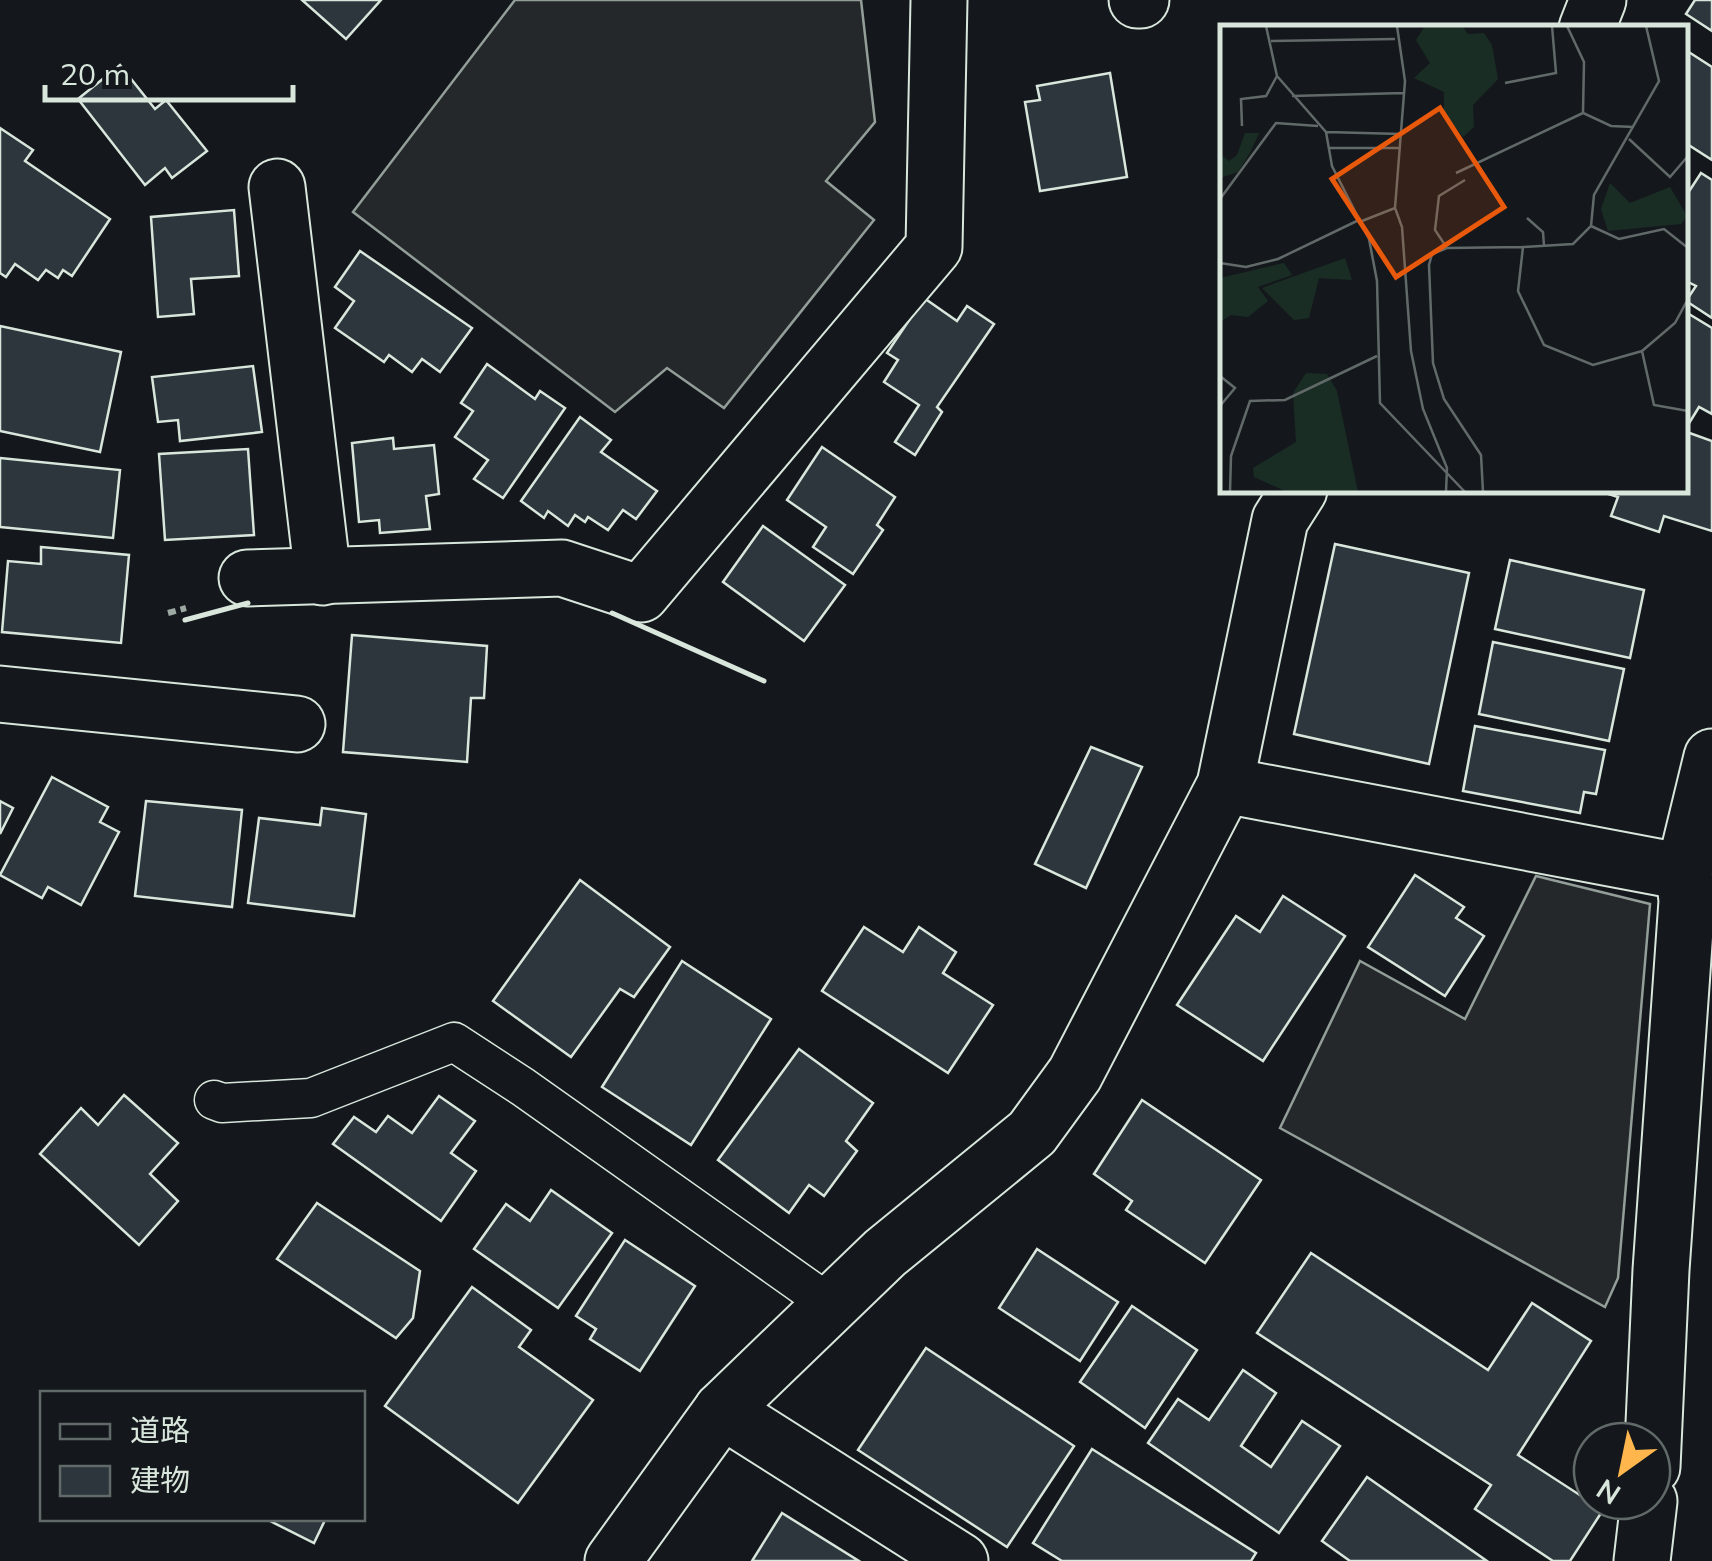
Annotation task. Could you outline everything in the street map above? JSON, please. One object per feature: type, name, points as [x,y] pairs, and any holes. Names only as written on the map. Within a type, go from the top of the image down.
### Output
[{"type":"street","points":[[247,578],[562,568],[641,594],[934,247],[939,0]]},
{"type":"street","points":[[1588,25],[1598,0]]},
{"type":"street","points":[[276,187],[323,577]]},
{"type":"street","points":[[619,1559],[722,1410],[885,1252],[1032,1132],[1076,1074],[1225,785],[1280,520],[1298,492]]},
{"type":"street","points":[[0,694],[296,724]]},
{"type":"street","points":[[1654,1421],[1660,1270],[1694,893],[1712,757]]},
{"type":"street","points":[[1225,785],[1694,893]]},
{"type":"street","points":[[722,1410],[960,1561]]},
{"type":"street","points":[[1642,1561],[1646,1521]]},
{"type":"lane","points":[[214,1100],[222,1103],[311,1098],[454,1042],[523,1086],[831,1305]]},
{"type":"shaded area","points":[[515,0],[861,0],[875,122],[826,181],[874,220],[724,408],[667,368],[615,412],[353,212]]},
{"type":"shaded area","points":[[1536,876],[1650,904],[1618,1278],[1605,1307],[1280,1128],[1360,961],[1465,1019]]},
{"type":"building","points":[[302,0],[381,0],[346,39]]},
{"type":"building","points":[[1695,0],[1712,0],[1712,31],[1686,14]]},
{"type":"building","points":[[1687,51],[1712,67],[1712,160],[1687,144]]},
{"type":"building","points":[[120,65],[155,109],[166,100],[207,151],[172,178],[165,168],[145,185],[78,99]]},
{"type":"building","points":[[1110,73],[1127,177],[1040,191],[1025,102],[1040,100],[1037,86]]},
{"type":"building","points":[[0,128],[33,150],[25,161],[110,219],[72,276],[63,270],[58,278],[46,270],[38,280],[15,264],[6,277],[0,273]]},
{"type":"building","points":[[1701,173],[1712,180],[1712,318],[1687,302],[1696,286],[1687,282],[1687,194]]},
{"type":"building","points":[[234,210],[239,276],[191,279],[194,314],[158,317],[151,217]]},
{"type":"building","points":[[360,251],[472,328],[440,372],[422,359],[412,372],[389,355],[384,362],[335,328],[354,301],[335,287]]},
{"type":"building","points":[[924,298],[957,321],[967,306],[994,324],[937,407],[942,412],[915,455],[895,442],[919,405],[884,382],[898,360],[887,353]]},
{"type":"building","points":[[1687,313],[1712,328],[1712,414],[1699,407],[1688,425]]},
{"type":"building","points":[[0,326],[121,352],[100,452],[0,431]]},
{"type":"building","points":[[487,364],[535,399],[540,391],[565,408],[503,498],[474,479],[488,460],[455,437],[473,411],[461,403]]},
{"type":"building","points":[[253,366],[262,432],[180,441],[178,420],[158,422],[152,377]]},
{"type":"building","points":[[580,417],[611,440],[601,452],[657,491],[636,519],[623,510],[608,530],[588,517],[585,522],[575,515],[568,526],[548,511],[544,518],[521,501]]},
{"type":"building","points":[[1687,432],[1712,441],[1712,531],[1664,516],[1659,532],[1611,516],[1618,497],[1602,492],[1687,492]]},
{"type":"building","points":[[393,438],[394,449],[434,445],[439,494],[426,496],[430,529],[380,533],[379,520],[359,522],[352,443]]},
{"type":"building","points":[[822,447],[895,497],[877,525],[883,530],[853,574],[813,547],[826,527],[787,500]]},
{"type":"building","points":[[248,449],[254,535],[165,540],[159,454]]},
{"type":"building","points":[[0,458],[120,470],[113,538],[0,527]]},
{"type":"building","points":[[763,526],[845,585],[804,641],[723,582]]},
{"type":"building","points":[[1335,544],[1469,573],[1429,764],[1294,734]]},
{"type":"building","points":[[41,547],[129,555],[121,643],[2,632],[8,561],[41,564]]},
{"type":"building","points":[[1510,560],[1644,590],[1630,658],[1495,629]]},
{"type":"building","points":[[352,635],[487,646],[484,698],[471,698],[467,762],[343,752]]},
{"type":"building","points":[[1493,642],[1624,669],[1609,741],[1479,714]]},
{"type":"building","points":[[1475,726],[1605,750],[1596,794],[1584,792],[1580,813],[1463,791]]},
{"type":"building","points":[[1091,747],[1142,767],[1086,888],[1035,864]]},
{"type":"building","points":[[52,777],[108,807],[100,822],[119,832],[81,905],[48,887],[42,898],[0,875]]},
{"type":"building","points":[[0,801],[13,808],[0,834]]},
{"type":"building","points":[[146,801],[242,810],[232,907],[135,896]]},
{"type":"building","points":[[322,808],[366,814],[354,916],[248,903],[259,818],[320,825]]},
{"type":"building","points":[[1415,875],[1464,907],[1456,918],[1484,936],[1445,996],[1368,947]]},
{"type":"building","points":[[580,880],[670,947],[634,997],[620,989],[571,1057],[493,1001]]},
{"type":"building","points":[[1283,896],[1345,936],[1263,1061],[1177,1005],[1236,916],[1260,932]]},
{"type":"building","points":[[864,927],[903,952],[919,927],[956,952],[943,973],[993,1005],[948,1073],[822,991]]},
{"type":"building","points":[[682,961],[771,1019],[691,1145],[602,1087]]},
{"type":"building","points":[[799,1049],[873,1103],[846,1141],[857,1151],[824,1196],[809,1185],[789,1213],[718,1160]]},
{"type":"building","points":[[124,1095],[178,1143],[150,1174],[178,1201],[139,1245],[40,1154],[81,1108],[98,1125]]},
{"type":"building","points":[[439,1096],[475,1121],[451,1153],[476,1171],[441,1221],[333,1144],[354,1117],[376,1132],[388,1116],[412,1133]]},
{"type":"building","points":[[1142,1100],[1261,1180],[1205,1263],[1126,1210],[1132,1201],[1094,1174]]},
{"type":"building","points":[[551,1190],[612,1233],[558,1308],[474,1249],[506,1204],[530,1221]]},
{"type":"building","points":[[317,1203],[420,1271],[413,1318],[396,1338],[277,1259]]},
{"type":"building","points":[[625,1240],[695,1286],[640,1371],[590,1339],[596,1329],[576,1316]]},
{"type":"building","points":[[1037,1249],[1118,1302],[1080,1361],[999,1308]]},
{"type":"building","points":[[1311,1253],[1488,1370],[1532,1303],[1591,1341],[1518,1455],[1572,1490],[1572,1521],[1596,1521],[1570,1561],[1553,1561],[1475,1509],[1491,1485],[1257,1333]]},
{"type":"building","points":[[472,1287],[531,1330],[519,1347],[593,1400],[518,1503],[385,1406]]},
{"type":"building","points":[[1132,1306],[1197,1350],[1145,1428],[1080,1382]]},
{"type":"building","points":[[926,1348],[1074,1446],[1007,1547],[858,1450]]},
{"type":"building","points":[[1243,1370],[1276,1393],[1241,1446],[1271,1467],[1302,1421],[1340,1446],[1279,1533],[1148,1443],[1178,1399],[1209,1420]]},
{"type":"building","points":[[1092,1449],[1256,1553],[1251,1561],[1062,1561],[1033,1543]]},
{"type":"building","points":[[1367,1477],[1487,1561],[1350,1561],[1322,1541]]},
{"type":"building","points":[[782,1513],[859,1561],[752,1561]]},
{"type":"building","points":[[270,1521],[325,1521],[314,1543]]},
{"type":"wall","points":[[185,620],[248,603]]},
{"type":"wall","points":[[612,613],[764,681]]}]
